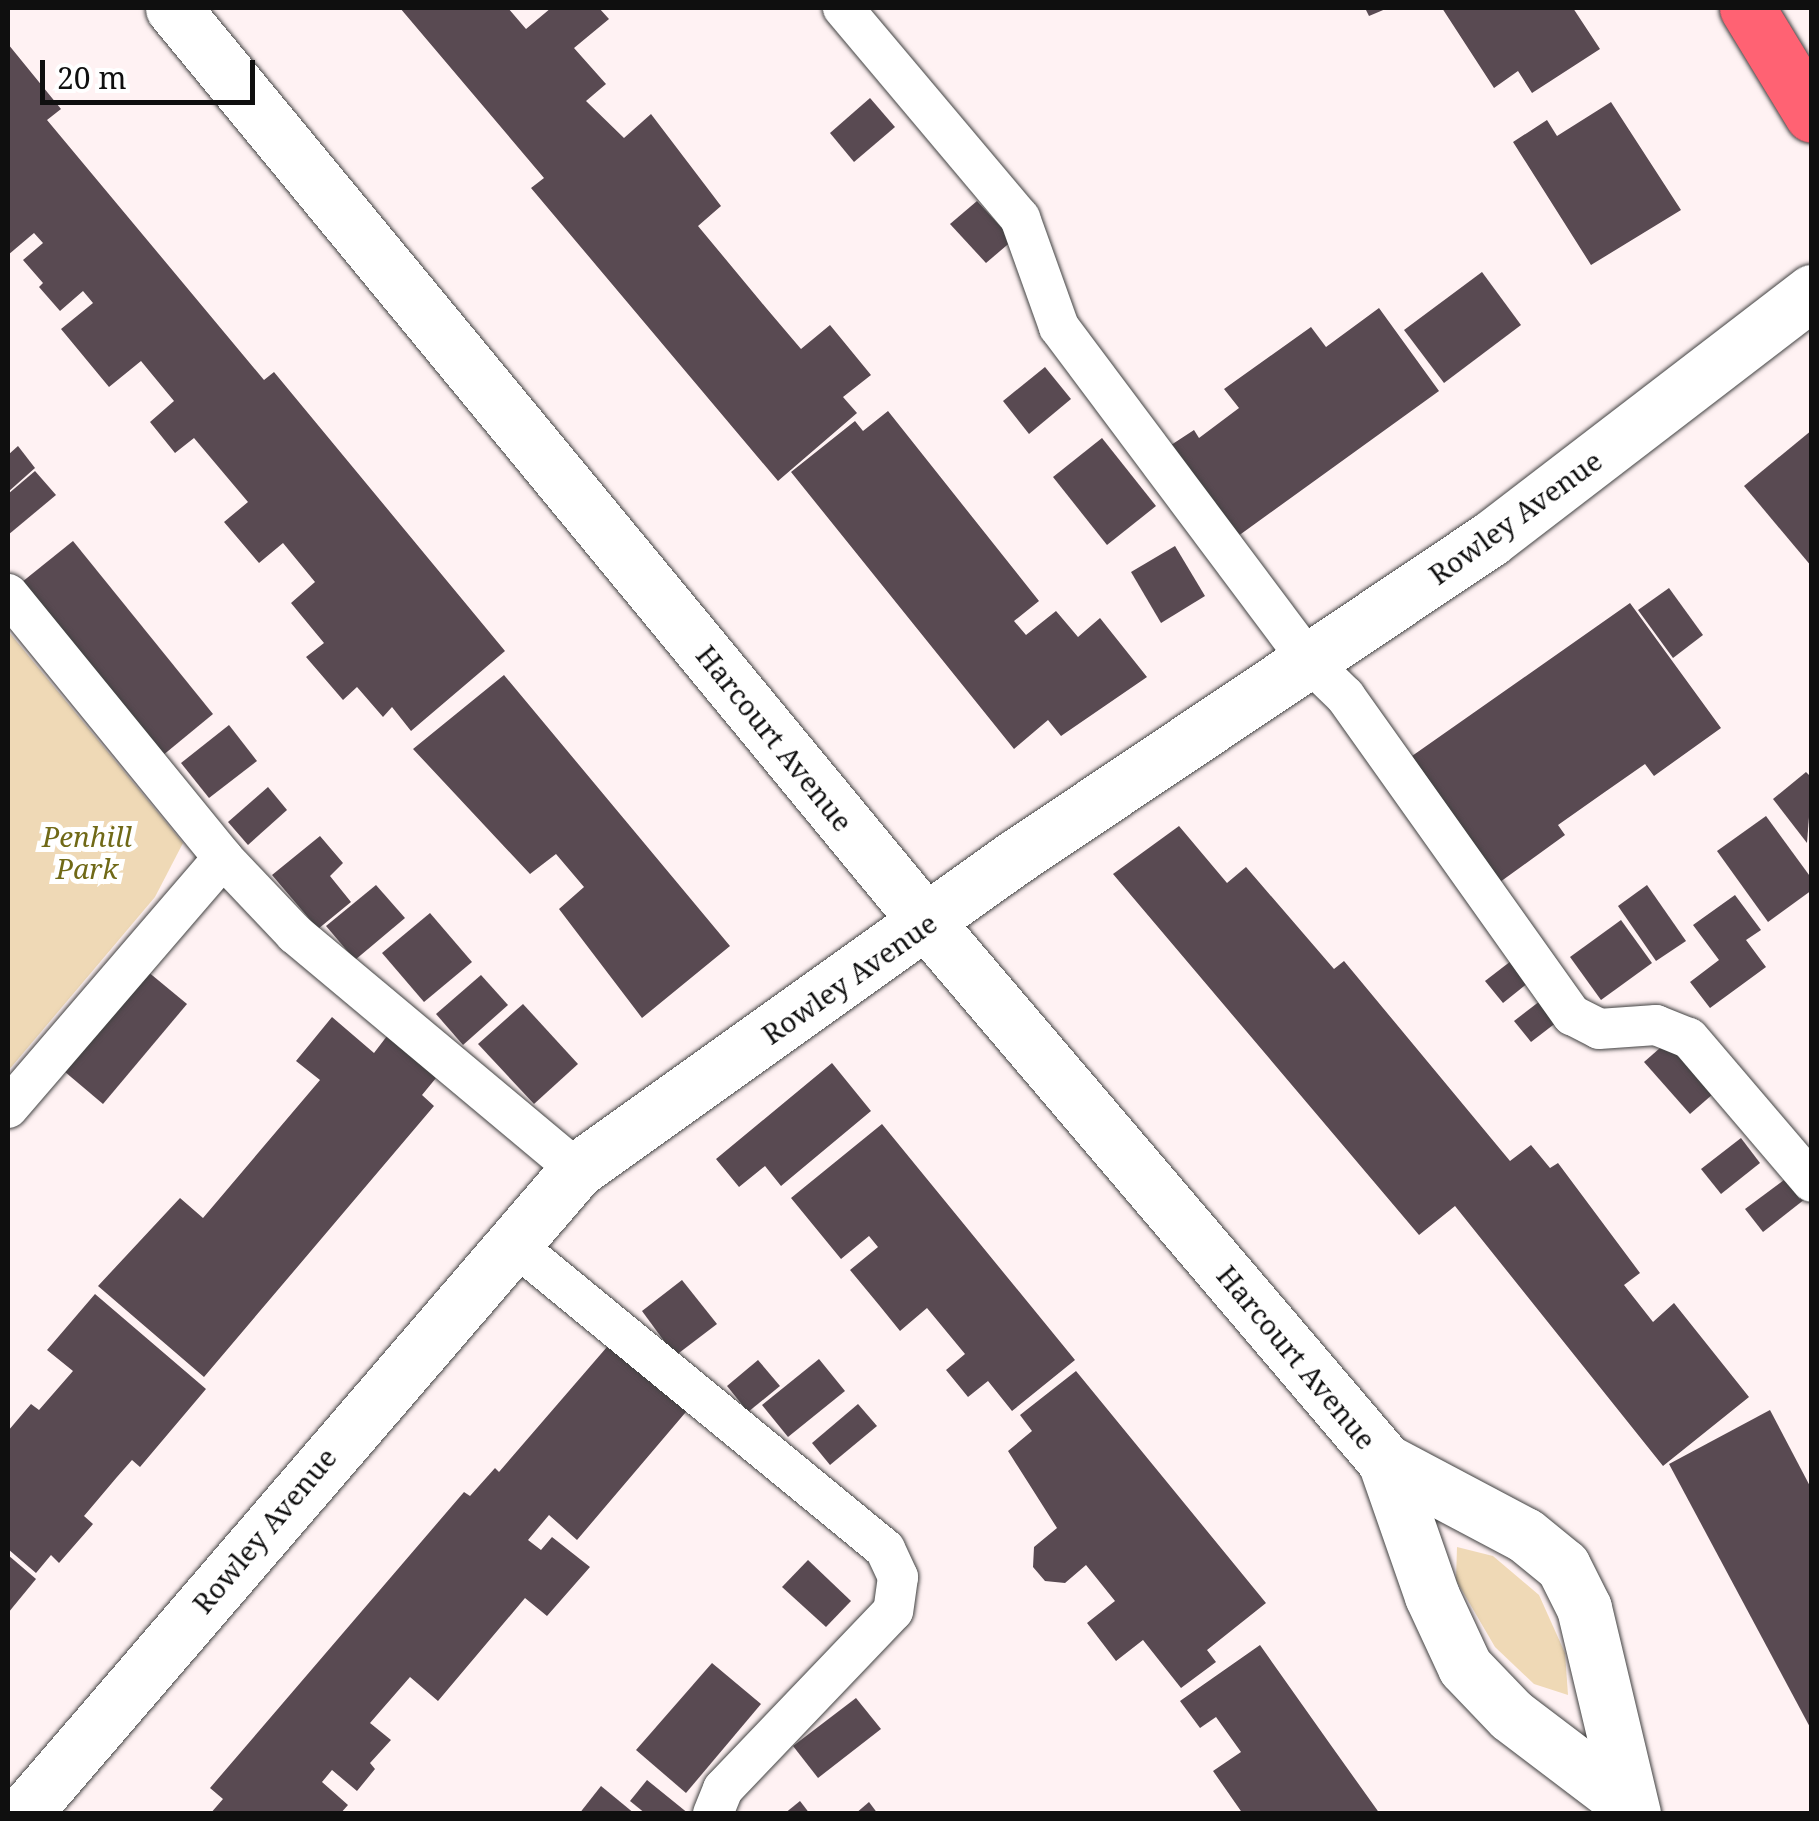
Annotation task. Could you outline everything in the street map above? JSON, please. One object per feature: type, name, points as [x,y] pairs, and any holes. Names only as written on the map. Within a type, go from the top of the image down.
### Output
[{"type":"main road","points":[[1746,8],[1812,116]]},
{"type":"street","name":"Harcourt Avenue","points":[[173,8],[928,924],[1386,1461],[1525,1535],[1563,1566],[1588,1624],[1630,1808]]},
{"type":"street","name":"Rowley Avenue","points":[[23,1814],[510,1241],[577,1170],[928,924],[1014,858],[1490,539],[1812,292]]},
{"type":"street","name":"Harcourt Avenue","points":[[1386,1461],[1432,1596],[1465,1667],[1511,1715],[1630,1808]]},
{"type":"lane","points":[[843,8],[1020,218],[1059,327],[1310,662],[1345,696],[1572,1015],[1599,1029],[1656,1026],[1689,1038],[1812,1182]]},
{"type":"lane","points":[[8,594],[223,858],[295,934],[577,1170]]},
{"type":"lane","points":[[8,1108],[223,858]]},
{"type":"lane","points":[[510,1241],[885,1549],[898,1577],[893,1611],[723,1789],[712,1814]]},
{"type":"green space","name":"Penhill Park","points":[[8,631],[183,843],[155,897],[8,1071]]},
{"type":"green space","points":[[1457,1547],[1493,1556],[1539,1595],[1565,1653],[1568,1695],[1534,1684],[1495,1647],[1456,1580]]},
{"type":"building","points":[[400,8],[508,8],[526,29],[551,8],[599,8],[609,19],[574,48],[606,84],[586,101],[624,138],[651,114],[721,206],[698,226],[767,309],[801,349],[830,325],[871,375],[843,397],[857,413],[778,481],[531,188],[544,178]]},
{"type":"building","points":[[1365,8],[1388,8],[1369,16]]},
{"type":"building","points":[[1442,8],[1573,8],[1600,49],[1532,93],[1518,71],[1494,88]]},
{"type":"building","points":[[8,44],[61,109],[47,120],[264,380],[274,372],[505,651],[411,731],[392,707],[383,717],[357,687],[343,700],[306,657],[324,643],[291,603],[315,582],[283,543],[259,563],[224,522],[248,502],[194,438],[175,453],[150,422],[174,401],[141,361],[109,387],[61,329],[93,303],[83,291],[60,311],[39,287],[43,283],[23,260],[43,243],[34,233],[8,255]]},
{"type":"building","points":[[870,98],[895,127],[854,162],[830,133]]},
{"type":"building","points":[[1611,102],[1681,210],[1591,265],[1513,142],[1547,120],[1557,136]]},
{"type":"building","points":[[977,201],[1013,240],[986,263],[950,224]]},
{"type":"building","points":[[1482,272],[1521,325],[1444,383],[1404,330]]},
{"type":"building","points":[[1379,308],[1439,391],[1234,539],[1168,447],[1194,430],[1199,438],[1239,408],[1224,389],[1311,327],[1326,347]]},
{"type":"building","points":[[1045,367],[1071,399],[1029,434],[1003,401]]},
{"type":"building","points":[[888,411],[1039,601],[1014,621],[1026,635],[1056,611],[1078,637],[1100,618],[1147,677],[1061,736],[1048,720],[1014,749],[791,472],[855,421],[863,431]]},
{"type":"building","points":[[1812,430],[1812,567],[1744,486]]},
{"type":"building","points":[[1102,438],[1156,506],[1107,545],[1053,477]]},
{"type":"building","points":[[18,446],[35,468],[8,492],[8,455]]},
{"type":"building","points":[[35,471],[56,495],[8,535],[8,494]]},
{"type":"building","points":[[73,541],[213,714],[162,756],[22,582]]},
{"type":"building","points":[[1175,546],[1205,596],[1161,623],[1131,572]]},
{"type":"building","points":[[1669,588],[1703,635],[1673,658],[1638,610]]},
{"type":"building","points":[[1630,603],[1721,728],[1654,776],[1645,764],[1558,825],[1565,835],[1500,882],[1412,756]]},
{"type":"building","points":[[504,675],[730,946],[642,1018],[559,909],[584,887],[556,854],[530,874],[413,749]]},
{"type":"building","points":[[229,725],[257,761],[209,798],[181,763]]},
{"type":"building","points":[[1806,772],[1812,778],[1807,843],[1773,799]]},
{"type":"building","points":[[268,787],[287,810],[248,845],[228,822]]},
{"type":"building","points":[[1766,816],[1812,879],[1812,890],[1768,922],[1717,851]]},
{"type":"building","points":[[1179,826],[1227,883],[1246,867],[1334,969],[1344,961],[1510,1161],[1531,1145],[1550,1168],[1558,1163],[1640,1273],[1624,1285],[1653,1322],[1674,1303],[1749,1397],[1663,1466],[1455,1206],[1419,1235],[1113,874]]},
{"type":"building","points":[[320,836],[343,863],[330,876],[351,902],[318,929],[272,875]]},
{"type":"building","points":[[376,885],[405,918],[355,960],[326,926]]},
{"type":"building","points":[[1647,885],[1686,941],[1656,961],[1618,906]]},
{"type":"building","points":[[1735,895],[1761,930],[1746,940],[1766,967],[1710,1008],[1690,982],[1719,960],[1693,925]]},
{"type":"building","points":[[430,913],[472,962],[424,1002],[382,953]]},
{"type":"building","points":[[1621,920],[1652,963],[1601,1000],[1570,957]]},
{"type":"building","points":[[1511,961],[1528,983],[1503,1003],[1485,981]]},
{"type":"building","points":[[141,966],[187,1004],[103,1104],[58,1066]]},
{"type":"building","points":[[481,975],[508,1005],[463,1045],[436,1014]]},
{"type":"building","points":[[1540,1001],[1557,1022],[1531,1042],[1514,1021]]},
{"type":"building","points":[[523,1004],[578,1064],[534,1104],[478,1044]]},
{"type":"building","points":[[332,1017],[374,1053],[387,1036],[436,1078],[422,1095],[434,1106],[204,1377],[98,1286],[180,1198],[203,1218],[320,1080],[296,1061]]},
{"type":"building","points":[[1668,1041],[1713,1094],[1690,1114],[1644,1062]]},
{"type":"building","points":[[832,1063],[871,1111],[781,1186],[765,1166],[739,1187],[716,1159]]},
{"type":"building","points":[[882,1124],[1075,1360],[1012,1411],[988,1381],[968,1397],[946,1370],[965,1354],[927,1308],[900,1331],[850,1270],[878,1247],[869,1236],[841,1259],[791,1198]]},
{"type":"building","points":[[1741,1138],[1760,1163],[1721,1194],[1701,1169]]},
{"type":"building","points":[[1788,1177],[1805,1199],[1763,1232],[1745,1209]]},
{"type":"building","points":[[682,1280],[717,1324],[675,1356],[642,1311]]},
{"type":"building","points":[[95,1294],[206,1389],[140,1467],[132,1460],[84,1516],[93,1524],[59,1563],[51,1555],[36,1573],[8,1549],[8,1431],[31,1404],[39,1410],[73,1371],[47,1350]]},
{"type":"building","points":[[613,1340],[691,1406],[577,1540],[549,1515],[528,1540],[541,1550],[552,1537],[590,1567],[547,1616],[525,1598],[438,1701],[410,1677],[370,1723],[391,1740],[370,1763],[375,1769],[357,1791],[332,1770],[322,1782],[348,1805],[340,1814],[210,1814],[223,1799],[210,1788],[464,1492],[470,1496],[495,1468],[499,1472]]},
{"type":"building","points":[[819,1359],[845,1391],[788,1437],[762,1405]]},
{"type":"building","points":[[758,1360],[780,1386],[748,1412],[727,1386]]},
{"type":"building","points":[[1076,1371],[1266,1603],[1207,1650],[1216,1662],[1181,1688],[1143,1640],[1116,1661],[1087,1623],[1115,1601],[1086,1565],[1065,1583],[1045,1581],[1033,1567],[1034,1547],[1057,1528],[1008,1451],[1032,1431],[1020,1415]]},
{"type":"building","points":[[858,1404],[877,1426],[830,1465],[812,1443]]},
{"type":"building","points":[[1770,1410],[1812,1490],[1812,1731],[1669,1464]]},
{"type":"building","points":[[8,1555],[36,1579],[8,1613]]},
{"type":"building","points":[[808,1560],[851,1601],[826,1627],[782,1587]]},
{"type":"building","points":[[1260,1645],[1380,1814],[1243,1814],[1213,1771],[1241,1752],[1216,1717],[1200,1728],[1180,1701]]},
{"type":"building","points":[[712,1663],[761,1704],[686,1793],[636,1750]]},
{"type":"building","points":[[856,1698],[881,1729],[818,1778],[793,1746]]},
{"type":"building","points":[[647,1780],[689,1814],[646,1814],[630,1801]]},
{"type":"building","points":[[601,1786],[635,1814],[579,1814]]},
{"type":"building","points":[[800,1801],[810,1814],[784,1814]]},
{"type":"building","points":[[869,1802],[878,1814],[855,1814]]}]
